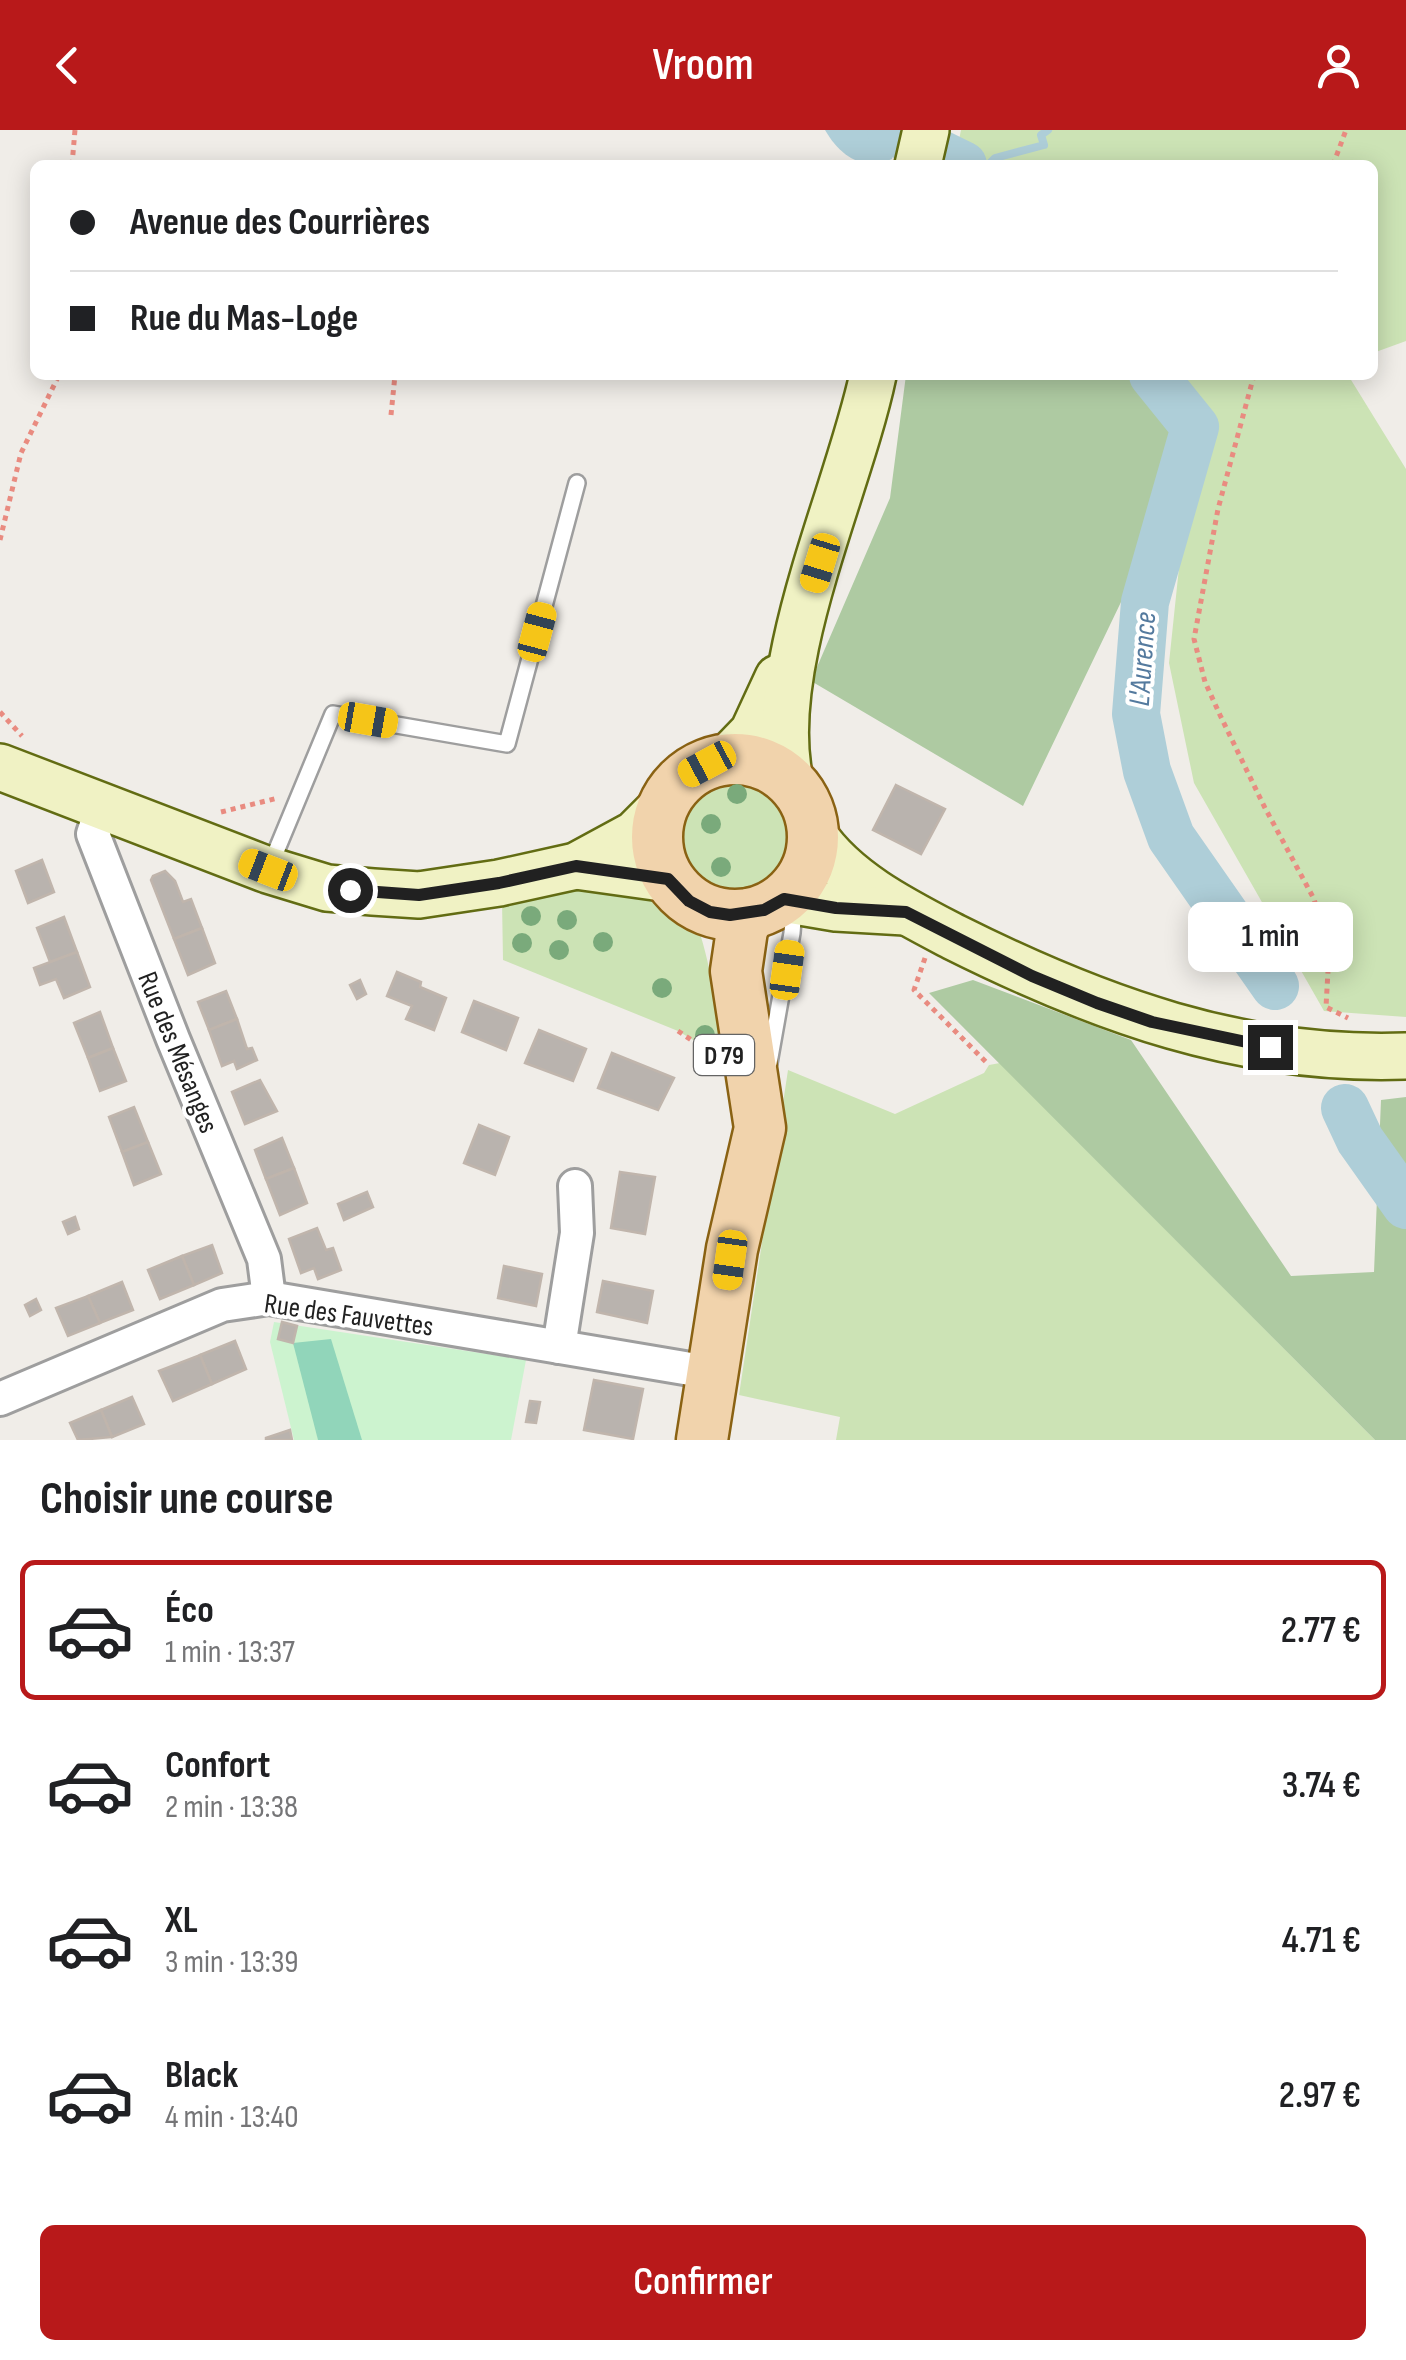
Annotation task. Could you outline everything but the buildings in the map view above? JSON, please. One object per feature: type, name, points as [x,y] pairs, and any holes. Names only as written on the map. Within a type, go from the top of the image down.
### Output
[{"type":"main road","points":[[919,160],[926,130]]},
{"type":"main road","points":[[790,780],[784,726],[800,630],[872,380]]},
{"type":"main road","points":[[727,758],[753,732],[800,630]]},
{"type":"main road","points":[[13,755],[102,807],[268,870],[328,888],[419,895],[576,866],[634,834],[663,806]]},
{"type":"main road","points":[[679,890],[659,856],[657,831],[663,806],[673,788],[688,774],[727,758],[760,763],[790,780],[807,805],[814,835],[828,856],[921,920],[1032,976],[1152,1022],[1270,1047],[1406,1056]]},
{"type":"main road","points":[[770,906],[806,870],[814,835]]},
{"type":"main road","points":[[576,866],[679,890],[710,912],[770,906],[836,908],[921,920]]},
{"type":"main road","name":"D 79","points":[[679,890],[703,947],[742,1080]]},
{"type":"main road","name":"D 79","points":[[702,1440],[740,1211],[742,1080],[736,971],[742,930],[770,906]]},
{"type":"street","name":"Rue des Mésanges","points":[[102,807],[94,834],[264,1259],[269,1298]]},
{"type":"street","points":[[559,1347],[578,1233],[575,1186]]},
{"type":"street","name":"Rue des Fauvettes","points":[[0,1398],[222,1305],[269,1298],[714,1373]]},
{"type":"lane","points":[[268,870],[333,714],[506,744],[577,483]]},
{"type":"path","points":[[72,160],[75,130]]},
{"type":"path","points":[[1335,160],[1346,130]]},
{"type":"path","points":[[0,540],[20,453],[56,380]]},
{"type":"path","points":[[390,415],[394,380]]},
{"type":"path","points":[[1253,380],[1218,509],[1194,639],[1205,682],[1220,716],[1314,898],[1329,953],[1326,1007],[1343,1017],[1356,1018]]},
{"type":"path","points":[[0,712],[13,755]]},
{"type":"path","points":[[208,812],[226,812],[304,790]]},
{"type":"path","points":[[921,920],[914,990],[989,1065]]},
{"type":"path","points":[[678,1032],[700,1044],[742,1080]]},
{"type":"green space","points":[[961,130],[1406,130],[1406,341],[1378,351],[1378,160],[955,160]]},
{"type":"green space","points":[[905,380],[1156,380],[1208,421],[1023,806],[811,681],[890,498]]},
{"type":"green space","points":[[1156,380],[1351,380],[1406,469],[1406,1017],[1324,1011],[1194,783],[1169,663],[1182,539],[1208,421]]},
{"type":"green space","points":[[735,779],[757,783],[776,796],[789,815],[793,837],[789,859],[776,878],[757,891],[735,895],[713,891],[694,878],[681,859],[677,837],[681,815],[694,796],[713,783]]},
{"type":"green space","points":[[576,866],[679,892],[689,905],[716,1000],[726,1066],[678,1031],[503,960],[502,901]]},
{"type":"green space","points":[[973,980],[1131,1040],[1291,1276],[1374,1272],[1381,1100],[1406,1097],[1406,1440],[1375,1440],[929,993]]},
{"type":"green space","points":[[1000,1063],[1375,1440],[836,1440],[840,1417],[739,1395],[788,1070],[895,1114],[984,1073],[989,1065]]},
{"type":"green space","points":[[274,1322],[526,1360],[511,1440],[294,1440],[270,1342]]},
{"type":"green space","points":[[331,1339],[362,1440],[318,1440],[293,1343]]},
{"type":"water","points":[[825,130],[897,130],[889,160],[856,160],[838,147]]},
{"type":"waterway","name":"L'Aurence","points":[[891,130],[953,160]]},
{"type":"waterway","points":[[993,160],[1044,145],[1041,135],[1048,130]]},
{"type":"waterway","name":"L'Aurence","points":[[1157,380],[1195,427],[1145,602],[1136,714],[1147,771],[1171,837],[1275,986]]},
{"type":"waterway","name":"L'Aurence","points":[[1345,1108],[1360,1140],[1406,1205]]},
{"type":"route","points":[[350,890],[419,895],[576,866],[668,879],[689,901],[710,912],[730,915],[764,910],[784,899],[836,908],[906,912],[1032,976],[1097,1003],[1152,1022],[1270,1047]]}]
